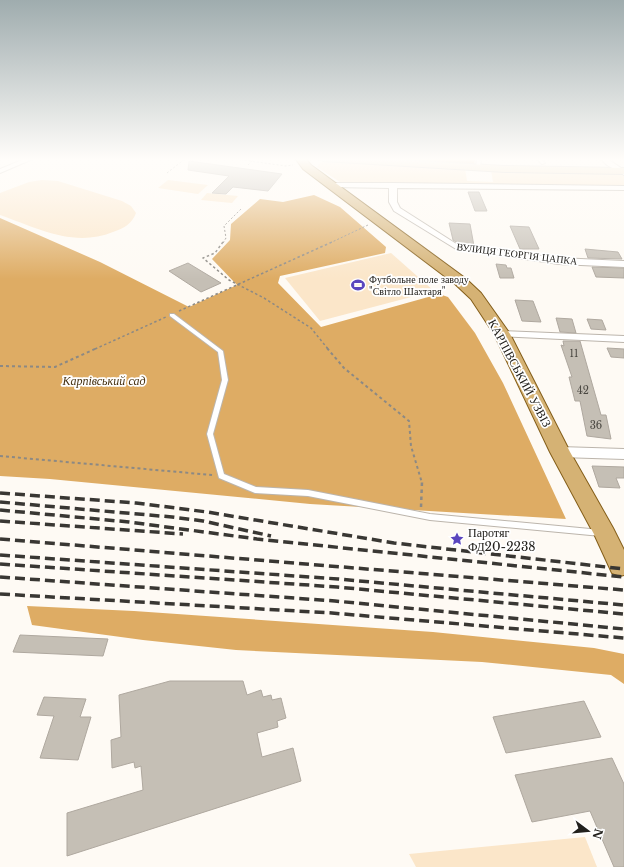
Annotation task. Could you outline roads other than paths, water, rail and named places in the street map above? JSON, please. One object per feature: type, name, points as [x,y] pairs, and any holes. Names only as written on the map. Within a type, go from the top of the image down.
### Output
[{"type":"main road","name":"КАРПІВСЬКИЙ УЗВІЗ","points":[[350,198],[460,281],[476,296],[502,334],[560,452],[605,534],[620,566]]},
{"type":"street","name":"ВУЛИЦЯ ГЕОРГІЯ ЦАПКА","points":[[393,198],[393,202],[398,209],[456,248],[559,261],[624,264]]},
{"type":"street","points":[[502,334],[624,339]]},
{"type":"street","points":[[560,452],[624,454]]},
{"type":"lane","points":[[172,315],[220,351],[225,380],[210,434],[221,476],[255,490],[308,493],[421,515],[605,534]]},
{"type":"railway","points":[[0,493],[136,503],[207,512],[394,543],[624,569]]},
{"type":"railway","points":[[0,502],[172,517],[203,521],[271,536]]},
{"type":"railway","points":[[0,510],[129,522],[257,539],[624,577]]},
{"type":"railway","points":[[0,521],[183,534]]},
{"type":"railway","points":[[0,539],[624,590]]},
{"type":"railway","points":[[0,555],[338,579],[624,605]]},
{"type":"railway","points":[[0,564],[337,587],[624,614]]},
{"type":"railway","points":[[0,577],[335,601],[624,629]]},
{"type":"railway","points":[[0,594],[332,613],[624,638]]},
{"type":"place","name":"Футбольне поле заводу \"Світло Шахтаря\"","points":[[358,285]]},
{"type":"place","name":"Паротяг ФД20-2238","points":[[457,539]]},
{"type":"park label","name":"Карпівський сад","points":[[104,380]]}]
